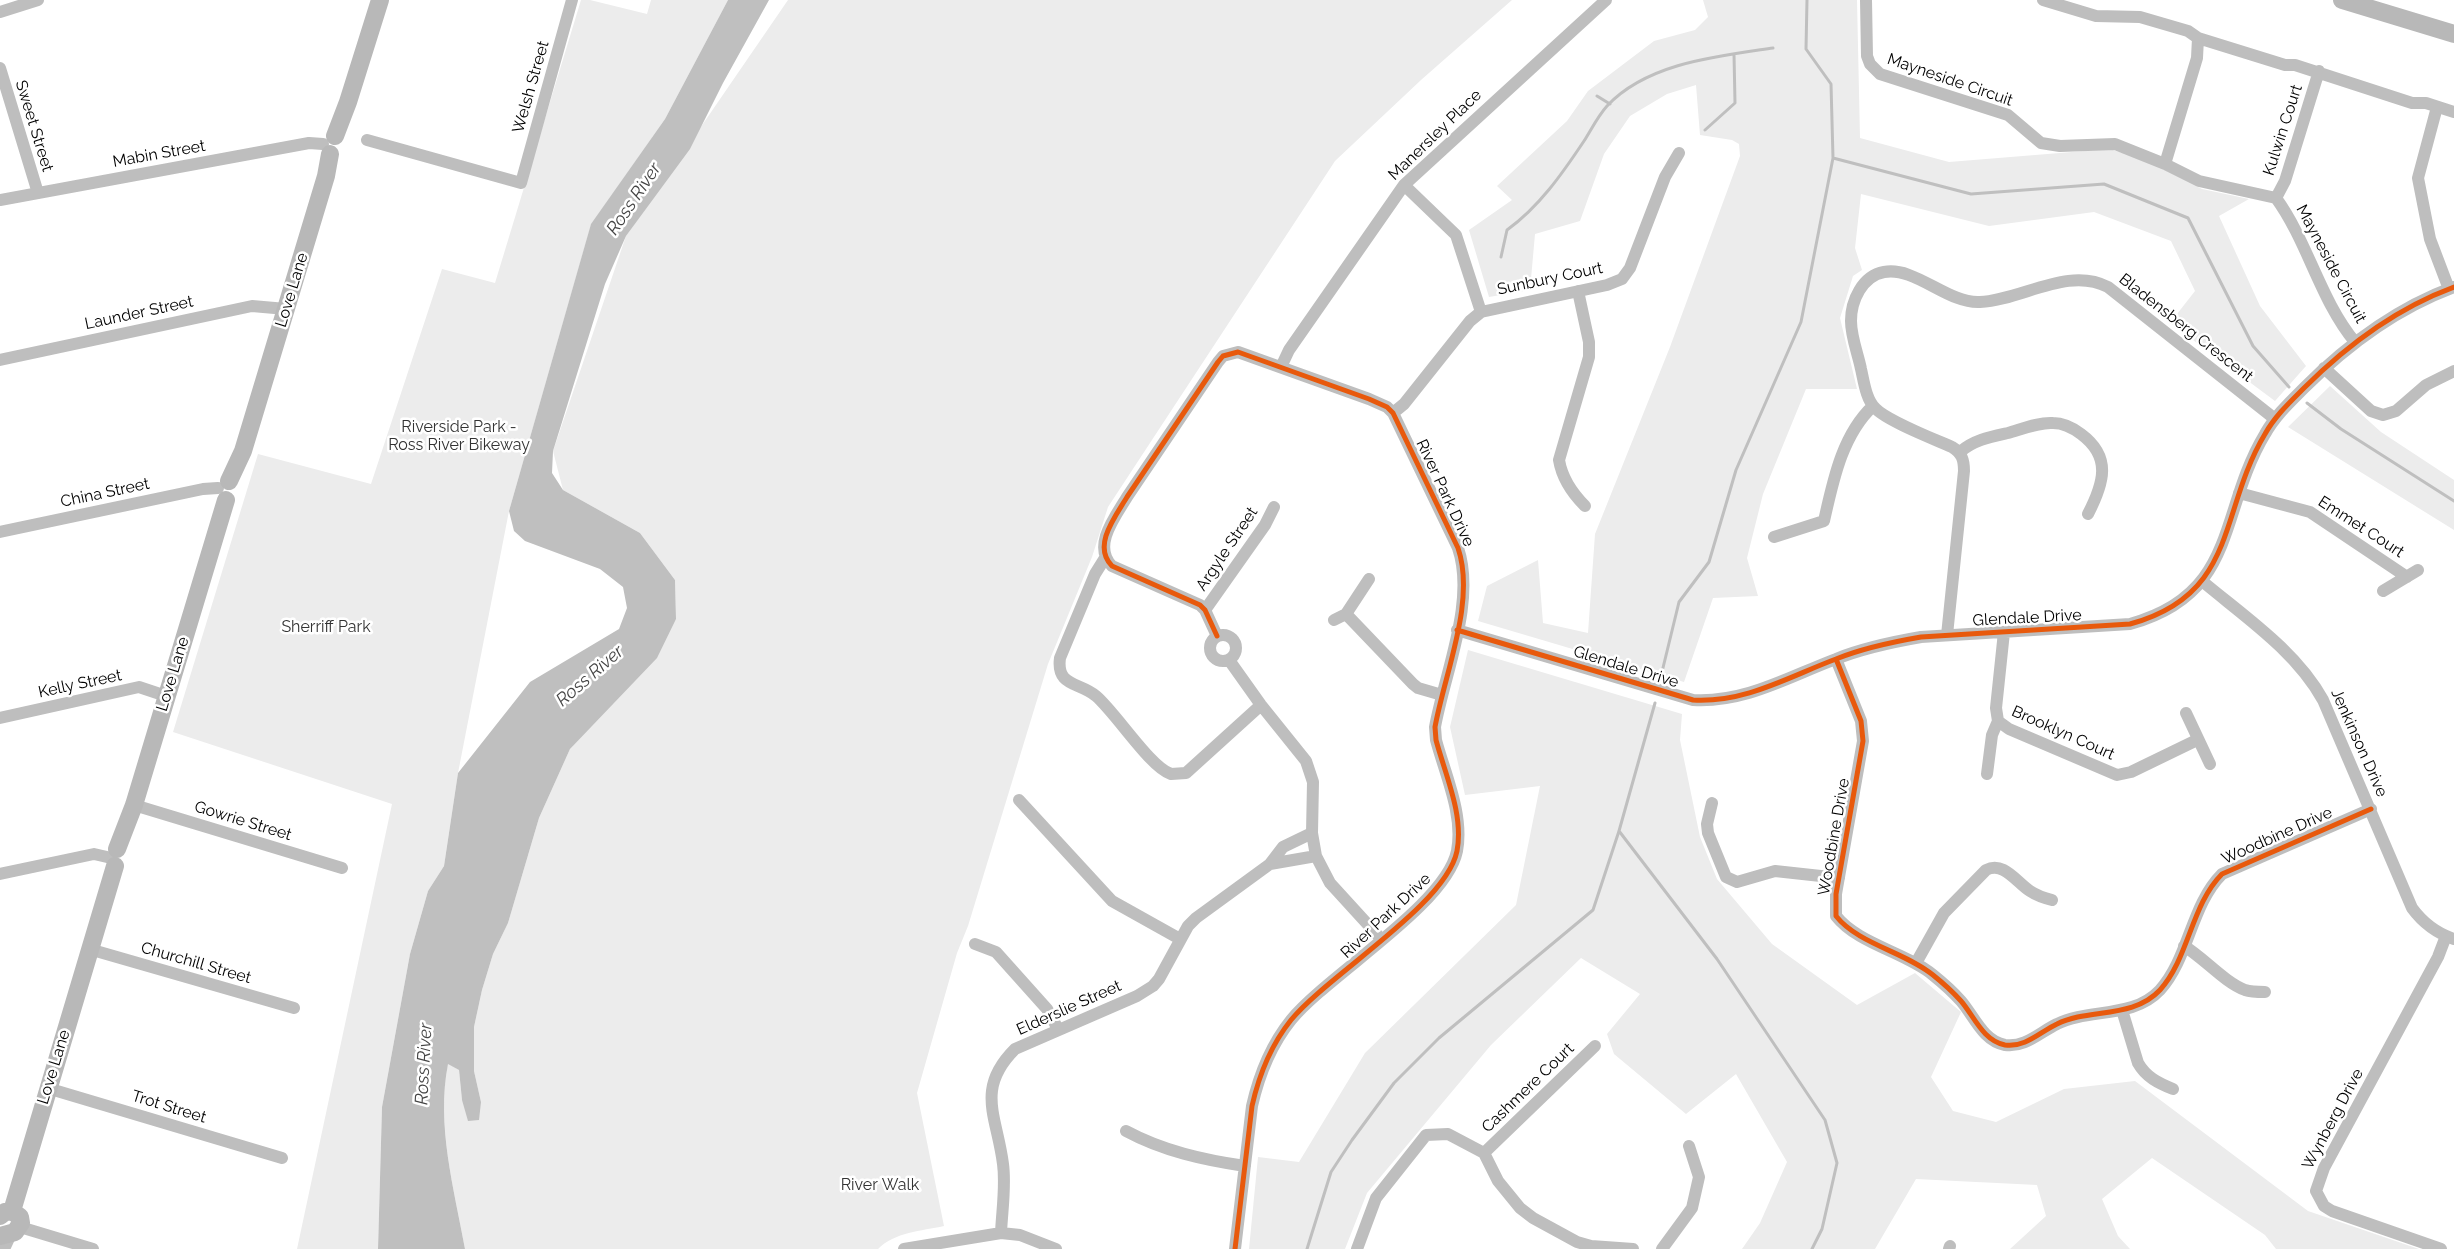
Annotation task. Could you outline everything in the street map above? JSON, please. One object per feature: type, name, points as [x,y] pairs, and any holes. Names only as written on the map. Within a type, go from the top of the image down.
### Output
[{"type":"street","points":[[0,12],[38,0]]},
{"type":"street","name":"Love Lane","points":[[6,1214],[89,949],[113,857],[134,805],[224,490],[243,451],[286,309],[326,176],[329,145],[348,102],[380,0]]},
{"type":"street","name":"Welsh Street","points":[[367,140],[521,183],[572,0]]},
{"type":"street","name":"Manersley Place","points":[[1281,367],[1289,350],[1404,186],[1606,0]]},
{"type":"street","name":"Mayneside Circuit","points":[[1866,0],[1867,56],[1870,64],[1880,74],[2008,115],[2041,142],[2060,146],[2115,144],[2165,164],[2199,181],[2276,198],[2287,214],[2337,317],[2355,342]]},
{"type":"street","points":[[2043,0],[2096,16],[2140,17],[2188,31],[2198,38],[2285,65],[2295,65],[2319,71],[2334,76],[2342,82],[2412,103],[2454,112]]},
{"type":"street","points":[[2342,0],[2454,34]]},
{"type":"street","points":[[2165,164],[2197,58],[2198,38]]},
{"type":"street","name":"Sweet Street","points":[[0,68],[38,193]]},
{"type":"street","name":"Kulwin Court","points":[[2276,198],[2286,181],[2319,71]]},
{"type":"street","points":[[2437,107],[2418,178],[2430,239],[2451,288]]},
{"type":"street","name":"Mabin Street","points":[[0,200],[309,144],[329,145]]},
{"type":"street","name":"Sunbury Court","points":[[1393,413],[1404,404],[1470,321],[1480,312],[1607,285],[1626,275],[1665,177],[1679,153]]},
{"type":"street","points":[[1404,186],[1456,235],[1480,312]]},
{"type":"street","name":"Bladensberg Crescent","points":[[1873,406],[1867,392],[1851,320],[1862,285],[1875,275],[1891,272],[1907,276],[1957,298],[1979,303],[2072,280],[2100,282],[2275,419]]},
{"type":"street","name":"Glendale Drive","points":[[1457,630],[1694,700],[1710,701],[1739,698],[1836,658],[1890,642],[1947,635],[2130,624],[2171,610],[2202,581],[2221,548],[2239,493],[2258,446],[2275,419],[2324,368],[2355,342],[2422,300],[2451,288]]},
{"type":"street","points":[[1578,291],[1589,342],[1589,357],[1559,460],[1562,473],[1571,490],[1585,506]]},
{"type":"street","name":"Launder Street","points":[[0,360],[252,306],[286,309]]},
{"type":"street","points":[[1217,636],[1205,610],[1195,601],[1118,570],[1104,558],[1102,547],[1117,514],[1218,362],[1224,356],[1238,352],[1379,403],[1393,413]]},
{"type":"street","points":[[2324,368],[2371,412],[2383,415],[2396,411],[2426,385],[2454,371]]},
{"type":"street","points":[[1774,537],[1824,521],[1836,470],[1847,442],[1858,422],[1873,406],[1883,415],[1960,452],[1963,458],[1964,471],[1947,635]]},
{"type":"street","name":"River Park Drive","points":[[1235,1249],[1257,1086],[1268,1057],[1278,1039],[1292,1020],[1310,1001],[1382,940],[1441,884],[1451,869],[1457,852],[1456,815],[1436,740],[1436,727],[1464,595],[1464,564],[1393,413]]},
{"type":"street","points":[[1960,452],[1973,442],[2045,423],[2070,426],[2093,443],[2102,458],[2102,474],[2096,499],[2088,514]]},
{"type":"street","name":"China Street","points":[[0,532],[204,489],[224,490]]},
{"type":"street","name":"Emmet Court","points":[[2239,493],[2310,512],[2412,573],[2383,591]]},
{"type":"street","name":"Argyle Street","points":[[1205,610],[1265,525],[1274,507]]},
{"type":"street","points":[[1104,558],[1095,574],[1060,658],[1060,672],[1063,678],[1096,696],[1157,764],[1171,774],[1186,772],[1261,705]]},
{"type":"street","points":[[1334,620],[1346,614],[1369,579]]},
{"type":"street","name":"Jenkinson Drive","points":[[2202,581],[2291,657],[2311,678],[2323,700],[2412,908],[2423,922],[2450,938]]},
{"type":"street","points":[[1346,614],[1413,684],[1418,688],[1442,695]]},
{"type":"street","name":"Brooklyn Court","points":[[2004,632],[1996,716],[1998,721],[2009,729],[2116,774],[2131,772],[2197,740]]},
{"type":"street","points":[[1217,636],[1229,636],[1236,644],[1235,655],[1229,660],[1218,661],[1210,653],[1212,641],[1217,636]]},
{"type":"street","name":"Woodbine Drive","points":[[1836,658],[1861,721],[1863,741],[1834,906],[1836,916],[1842,924],[1916,963],[1951,991],[1987,1036],[2006,1045],[2020,1044],[2070,1018],[2122,1010],[2143,1002],[2159,991],[2168,979],[2211,888],[2222,874],[2371,810]]},
{"type":"street","points":[[1229,660],[1261,705],[1306,761],[1313,782],[1312,833],[1316,856],[1330,884],[1382,940]]},
{"type":"street","name":"Kelly Street","points":[[0,718],[139,687],[166,696]]},
{"type":"street","points":[[2186,713],[2197,740],[2210,764]]},
{"type":"street","name":"Brooklyn Court","points":[[1987,774],[1992,735],[1998,721]]},
{"type":"street","points":[[1019,800],[1112,901],[1180,939]]},
{"type":"street","points":[[1712,803],[1707,824],[1708,833],[1722,870],[1732,881],[1737,882],[1775,871],[1839,878]]},
{"type":"street","name":"Gowrie Street","points":[[134,805],[342,868]]},
{"type":"street","name":"Elderslie Street","points":[[1001,1233],[1004,1179],[992,1107],[992,1085],[1003,1061],[1015,1049],[1137,996],[1153,986],[1165,970],[1180,939],[1196,918],[1270,864],[1283,846],[1312,833]]},
{"type":"street","points":[[0,874],[94,854],[113,857]]},
{"type":"street","name":"Elderslie Street","points":[[1270,864],[1316,856]]},
{"type":"street","points":[[1916,963],[1944,913],[1986,870],[1992,867],[1999,868],[2030,891],[2052,900]]},
{"type":"street","name":"Wynberg Drive","points":[[2441,1249],[2332,1211],[2324,1206],[2316,1191],[2324,1168],[2438,956],[2450,938]]},
{"type":"street","points":[[975,944],[996,952],[1046,1009],[1058,1029]]},
{"type":"street","points":[[2184,946],[2198,954],[2237,985],[2247,990],[2265,992]]},
{"type":"street","name":"Churchill Street","points":[[89,949],[294,1008]]},
{"type":"street","points":[[2122,1010],[2128,1034],[2142,1071],[2150,1078],[2173,1090]]},
{"type":"street","name":"Cashmere Court","points":[[1484,1153],[1595,1046]]},
{"type":"street","name":"Trot Street","points":[[47,1088],[282,1158]]},
{"type":"street","points":[[1126,1131],[1147,1141],[1198,1158],[1245,1166]]},
{"type":"street","points":[[1357,1249],[1376,1198],[1426,1135],[1448,1134],[1484,1153],[1498,1181],[1520,1208],[1533,1218],[1577,1242],[1591,1246],[1633,1249]]},
{"type":"street","points":[[1662,1249],[1692,1208],[1700,1177],[1689,1146]]},
{"type":"street","points":[[6,1214],[20,1217],[9,1236],[93,1249]]},
{"type":"street","points":[[904,1249],[1001,1233],[1020,1235],[1056,1249]]},
{"type":"green space","points":[[581,0],[590,0],[647,14],[651,0],[728,0],[665,119],[591,225],[509,511],[458,773],[444,866],[428,891],[410,954],[382,1107],[378,1249],[297,1249],[392,804],[173,732],[258,454],[371,484],[442,269],[495,283]]},
{"type":"green space","name":"River Walk","points":[[788,0],[1512,0],[1421,80],[1335,161],[1108,507],[1092,557],[1048,664],[968,926],[957,953],[917,1093],[944,1226],[900,1236],[885,1243],[878,1249],[465,1249],[445,1133],[445,1086],[448,1063],[459,1070],[462,1100],[481,1102],[474,1071],[474,1027],[482,990],[493,954],[508,923],[539,818],[570,749],[676,619],[675,580],[640,533],[563,490],[553,451],[626,236]]},
{"type":"green space","points":[[1703,0],[1857,0],[1860,138],[1949,162],[2109,149],[2141,158],[2202,189],[2249,199],[2219,216],[2260,306],[2306,366],[2275,401],[2170,323],[2195,291],[2171,241],[2094,212],[1989,226],[1861,194],[1855,248],[1862,270],[1853,276],[1840,318],[1857,389],[1806,389],[1763,494],[1747,558],[1758,596],[1713,598],[1684,682],[1478,621],[1487,586],[1538,560],[1543,623],[1588,633],[1595,534],[1670,347],[1740,156],[1739,144],[1732,140],[1700,135],[1696,85],[1667,94],[1630,116],[1604,154],[1580,221],[1535,234],[1530,290],[1489,297],[1469,230],[1512,200],[1497,186],[1567,121],[1588,91],[1654,41],[1695,30],[1708,17]]},
{"type":"green space","points":[[2330,386],[2381,432],[2454,480],[2454,530],[2288,427]]},
{"type":"green space","points":[[1468,650],[1682,714],[1680,740],[1700,837],[1717,879],[1772,944],[1857,1005],[1915,973],[1961,1012],[1931,1077],[1953,1111],[1996,1122],[2064,1089],[2135,1081],[2308,1211],[2419,1249],[2276,1249],[2265,1235],[2152,1158],[2102,1199],[2118,1236],[2130,1249],[2010,1249],[2046,1216],[2037,1185],[1916,1179],[1875,1249],[1742,1249],[1760,1223],[1787,1162],[1736,1074],[1686,1114],[1614,1054],[1607,1034],[1640,994],[1581,958],[1491,1045],[1367,1193],[1345,1249],[1249,1249],[1258,1157],[1299,1162],[1365,1053],[1516,905],[1540,786],[1465,795],[1450,727]]},
{"type":"water","name":"Ross River","points":[[728,0],[769,0],[723,83],[690,149],[626,236],[605,284],[553,451],[552,473],[563,490],[640,533],[675,580],[676,619],[657,658],[570,749],[539,818],[508,923],[493,954],[482,990],[474,1027],[474,1071],[481,1102],[479,1120],[468,1121],[462,1100],[459,1070],[448,1064],[444,1110],[445,1133],[465,1249],[378,1249],[382,1107],[410,954],[428,891],[444,866],[458,773],[530,682],[619,629],[627,608],[623,587],[600,569],[525,541],[514,531],[509,511],[591,224],[665,119]]},
{"type":"waterway","points":[[1661,676],[1679,602],[1709,562],[1736,470],[1801,322],[1833,158],[1831,84],[1806,49],[1807,0]]},
{"type":"waterway","points":[[1501,257],[1507,230],[1540,200],[1576,153],[1607,106],[1623,91],[1642,80],[1684,64],[1729,54],[1773,48]]},
{"type":"waterway","points":[[1705,130],[1735,103],[1734,54]]},
{"type":"waterway","points":[[1597,96],[1610,104]]},
{"type":"waterway","points":[[1833,158],[1971,194],[2104,184],[2188,218],[2253,346],[2289,387]]},
{"type":"waterway","points":[[2307,403],[2341,429],[2454,501]]},
{"type":"waterway","points":[[1307,1249],[1331,1172],[1394,1083],[1439,1038],[1593,910],[1619,831],[1655,703]]},
{"type":"waterway","points":[[1619,831],[1717,959],[1825,1120],[1837,1163],[1822,1229],[1812,1249]]},
{"type":"cycle path","points":[[1457,630],[1693,700],[1712,700],[1748,693],[1846,655],[1910,639],[2130,624],[2165,610],[2190,593],[2208,571],[2221,547],[2250,463],[2269,427],[2288,404],[2320,372],[2374,329],[2413,306],[2454,287]]},
{"type":"cycle path","points":[[1217,636],[1205,610],[1200,605],[1112,566],[1106,558],[1104,550],[1108,532],[1117,513],[1218,362],[1223,356],[1238,352],[1387,407],[1393,413],[1458,548],[1463,569],[1463,591],[1457,637],[1435,727],[1436,740],[1456,809],[1458,823],[1457,851],[1448,872],[1432,894],[1384,939],[1309,1002],[1291,1020],[1277,1040],[1262,1072],[1252,1106],[1235,1249]]},
{"type":"cycle path","points":[[1836,659],[1861,721],[1863,741],[1836,894],[1836,916],[1856,934],[1909,960],[1933,975],[1961,1001],[1985,1033],[1997,1043],[2012,1045],[2026,1042],[2057,1024],[2070,1019],[2124,1009],[2149,999],[2160,990],[2170,977],[2178,963],[2203,901],[2222,874],[2371,809]]},
{"type":"park label","name":"Riverside Park - Ross River Bikeway","points":[[459,436]]},
{"type":"park label","name":"Sherriff Park","points":[[326,627]]}]
